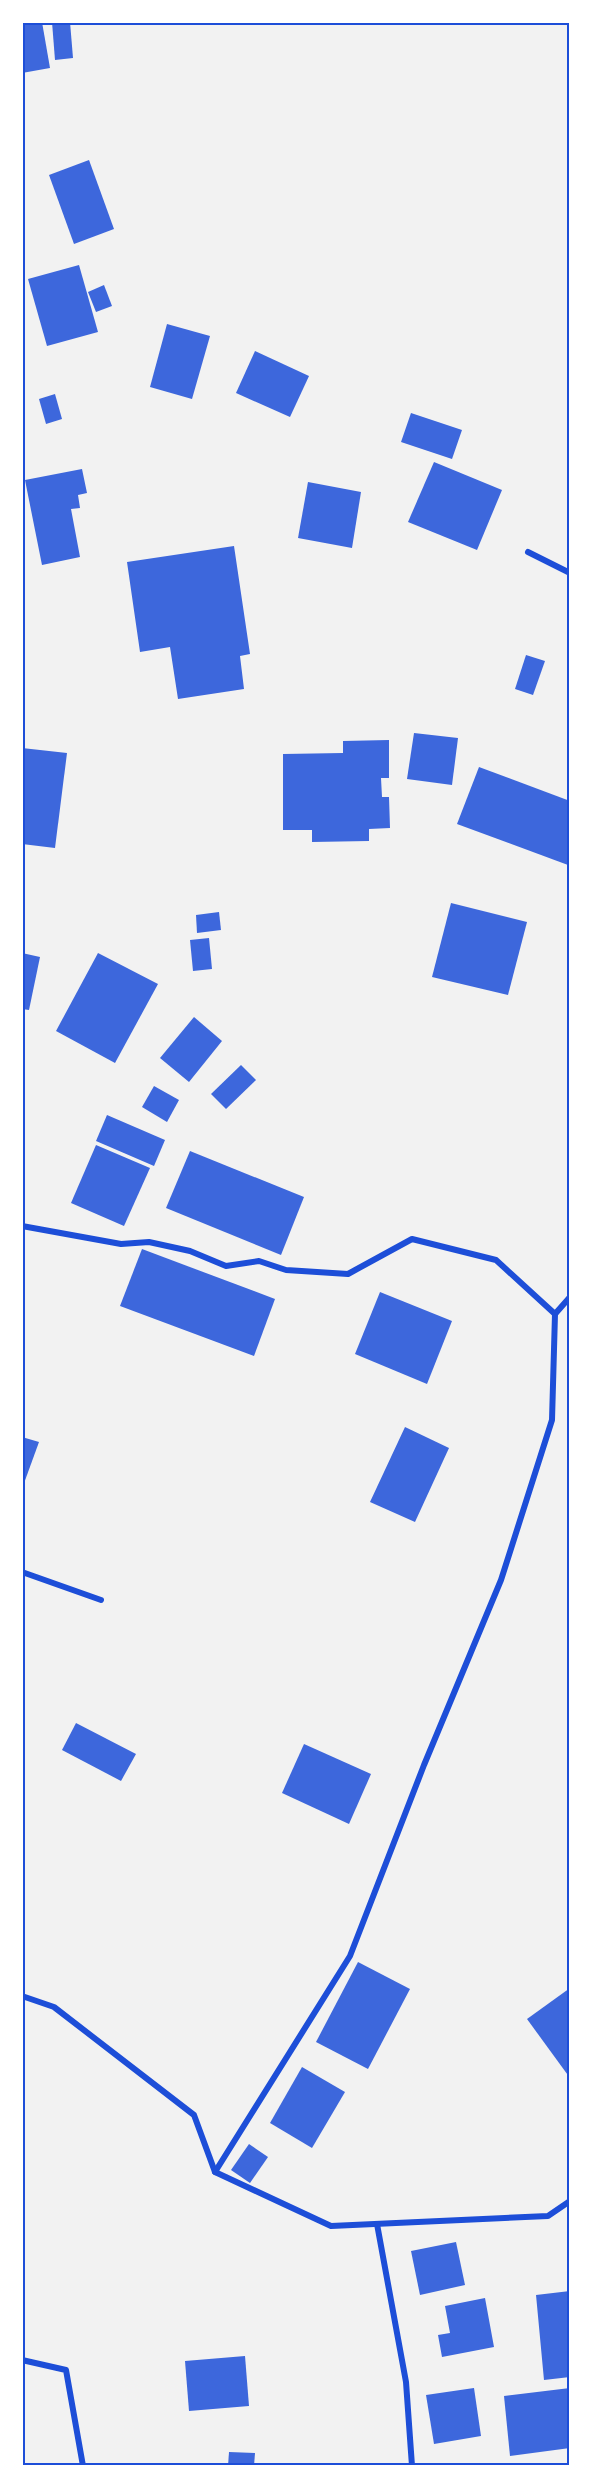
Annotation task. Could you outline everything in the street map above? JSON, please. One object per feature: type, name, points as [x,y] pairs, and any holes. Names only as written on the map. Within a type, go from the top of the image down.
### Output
[{"type":"street","points":[[528,552],[570,573]]},
{"type":"street","points":[[22,1226],[121,1244],[148,1242],[190,1251],[226,1266],[259,1261],[286,1270],[348,1274],[412,1239],[496,1260],[555,1314]]},
{"type":"street","points":[[214,2172],[350,1956],[424,1765],[501,1580],[552,1420],[555,1314],[570,1297]]},
{"type":"street","points":[[22,1572],[101,1600]]},
{"type":"street","points":[[22,1996],[54,2007],[194,2115],[214,2172],[331,2226],[548,2216],[570,2201]]},
{"type":"street","points":[[376,2224],[406,2382],[412,2466]]},
{"type":"street","points":[[22,2360],[66,2370],[83,2466]]},
{"type":"building","points":[[22,22],[42,22],[50,68],[22,73]]},
{"type":"building","points":[[52,22],[70,22],[73,58],[55,60]]},
{"type":"building","points":[[89,160],[114,229],[74,244],[49,175]]},
{"type":"building","points":[[79,265],[98,332],[47,346],[28,279]]},
{"type":"building","points":[[104,285],[112,306],[96,312],[88,292]]},
{"type":"building","points":[[167,324],[210,336],[192,399],[150,387]]},
{"type":"building","points":[[255,351],[309,376],[290,417],[236,393]]},
{"type":"building","points":[[55,394],[62,419],[46,424],[39,399]]},
{"type":"building","points":[[411,413],[462,430],[452,459],[401,442]]},
{"type":"building","points":[[434,462],[502,490],[477,550],[408,522]]},
{"type":"building","points":[[82,469],[87,493],[78,495],[80,508],[71,509],[80,557],[42,565],[25,480]]},
{"type":"building","points":[[308,482],[361,492],[352,548],[298,538]]},
{"type":"building","points":[[234,546],[250,654],[240,656],[244,689],[178,699],[170,647],[140,652],[127,562]]},
{"type":"building","points":[[526,655],[545,661],[533,695],[515,689]]},
{"type":"building","points":[[414,733],[458,738],[452,785],[407,779]]},
{"type":"building","points":[[389,740],[389,778],[381,778],[382,797],[389,797],[390,828],[369,829],[369,841],[312,842],[312,830],[283,830],[283,754],[343,753],[343,741]]},
{"type":"building","points":[[22,748],[67,753],[55,848],[22,844]]},
{"type":"building","points":[[479,767],[570,801],[568,865],[457,824]]},
{"type":"building","points":[[451,903],[527,922],[508,995],[432,977]]},
{"type":"building","points":[[219,912],[221,930],[197,933],[196,915]]},
{"type":"building","points":[[209,938],[212,969],[193,971],[190,940]]},
{"type":"building","points":[[22,953],[40,957],[29,1010],[22,1009]]},
{"type":"building","points":[[98,953],[158,984],[115,1063],[56,1031]]},
{"type":"building","points":[[194,1017],[222,1041],[189,1082],[160,1058]]},
{"type":"building","points":[[241,1065],[256,1080],[226,1109],[211,1094]]},
{"type":"building","points":[[154,1086],[179,1100],[167,1122],[142,1107]]},
{"type":"building","points":[[107,1115],[165,1140],[154,1166],[96,1141]]},
{"type":"building","points":[[96,1145],[150,1168],[124,1226],[71,1203]]},
{"type":"building","points":[[190,1151],[304,1197],[281,1255],[166,1208]]},
{"type":"building","points":[[142,1249],[275,1299],[254,1356],[120,1306]]},
{"type":"building","points":[[380,1292],[452,1321],[427,1384],[355,1354]]},
{"type":"building","points":[[405,1427],[449,1448],[415,1522],[370,1502]]},
{"type":"building","points":[[22,1437],[39,1442],[23,1486],[22,1486]]},
{"type":"building","points":[[76,1723],[136,1754],[121,1781],[62,1750]]},
{"type":"building","points":[[304,1744],[371,1774],[349,1824],[282,1793]]},
{"type":"building","points":[[358,1962],[410,1989],[368,2069],[316,2042]]},
{"type":"building","points":[[570,1988],[570,2078],[527,2019]]},
{"type":"building","points":[[302,2067],[345,2092],[312,2148],[270,2123]]},
{"type":"building","points":[[249,2144],[268,2157],[250,2183],[231,2170]]},
{"type":"building","points":[[456,2242],[465,2285],[420,2295],[411,2251]]},
{"type":"building","points":[[570,2291],[570,2377],[544,2380],[536,2295]]},
{"type":"building","points":[[485,2298],[494,2347],[442,2357],[438,2335],[450,2333],[445,2306]]},
{"type":"building","points":[[245,2356],[249,2406],[189,2411],[185,2361]]},
{"type":"building","points":[[474,2388],[481,2436],[434,2444],[426,2395]]},
{"type":"building","points":[[570,2388],[570,2448],[510,2456],[504,2396]]},
{"type":"building","points":[[229,2452],[255,2453],[254,2466],[228,2466]]}]
